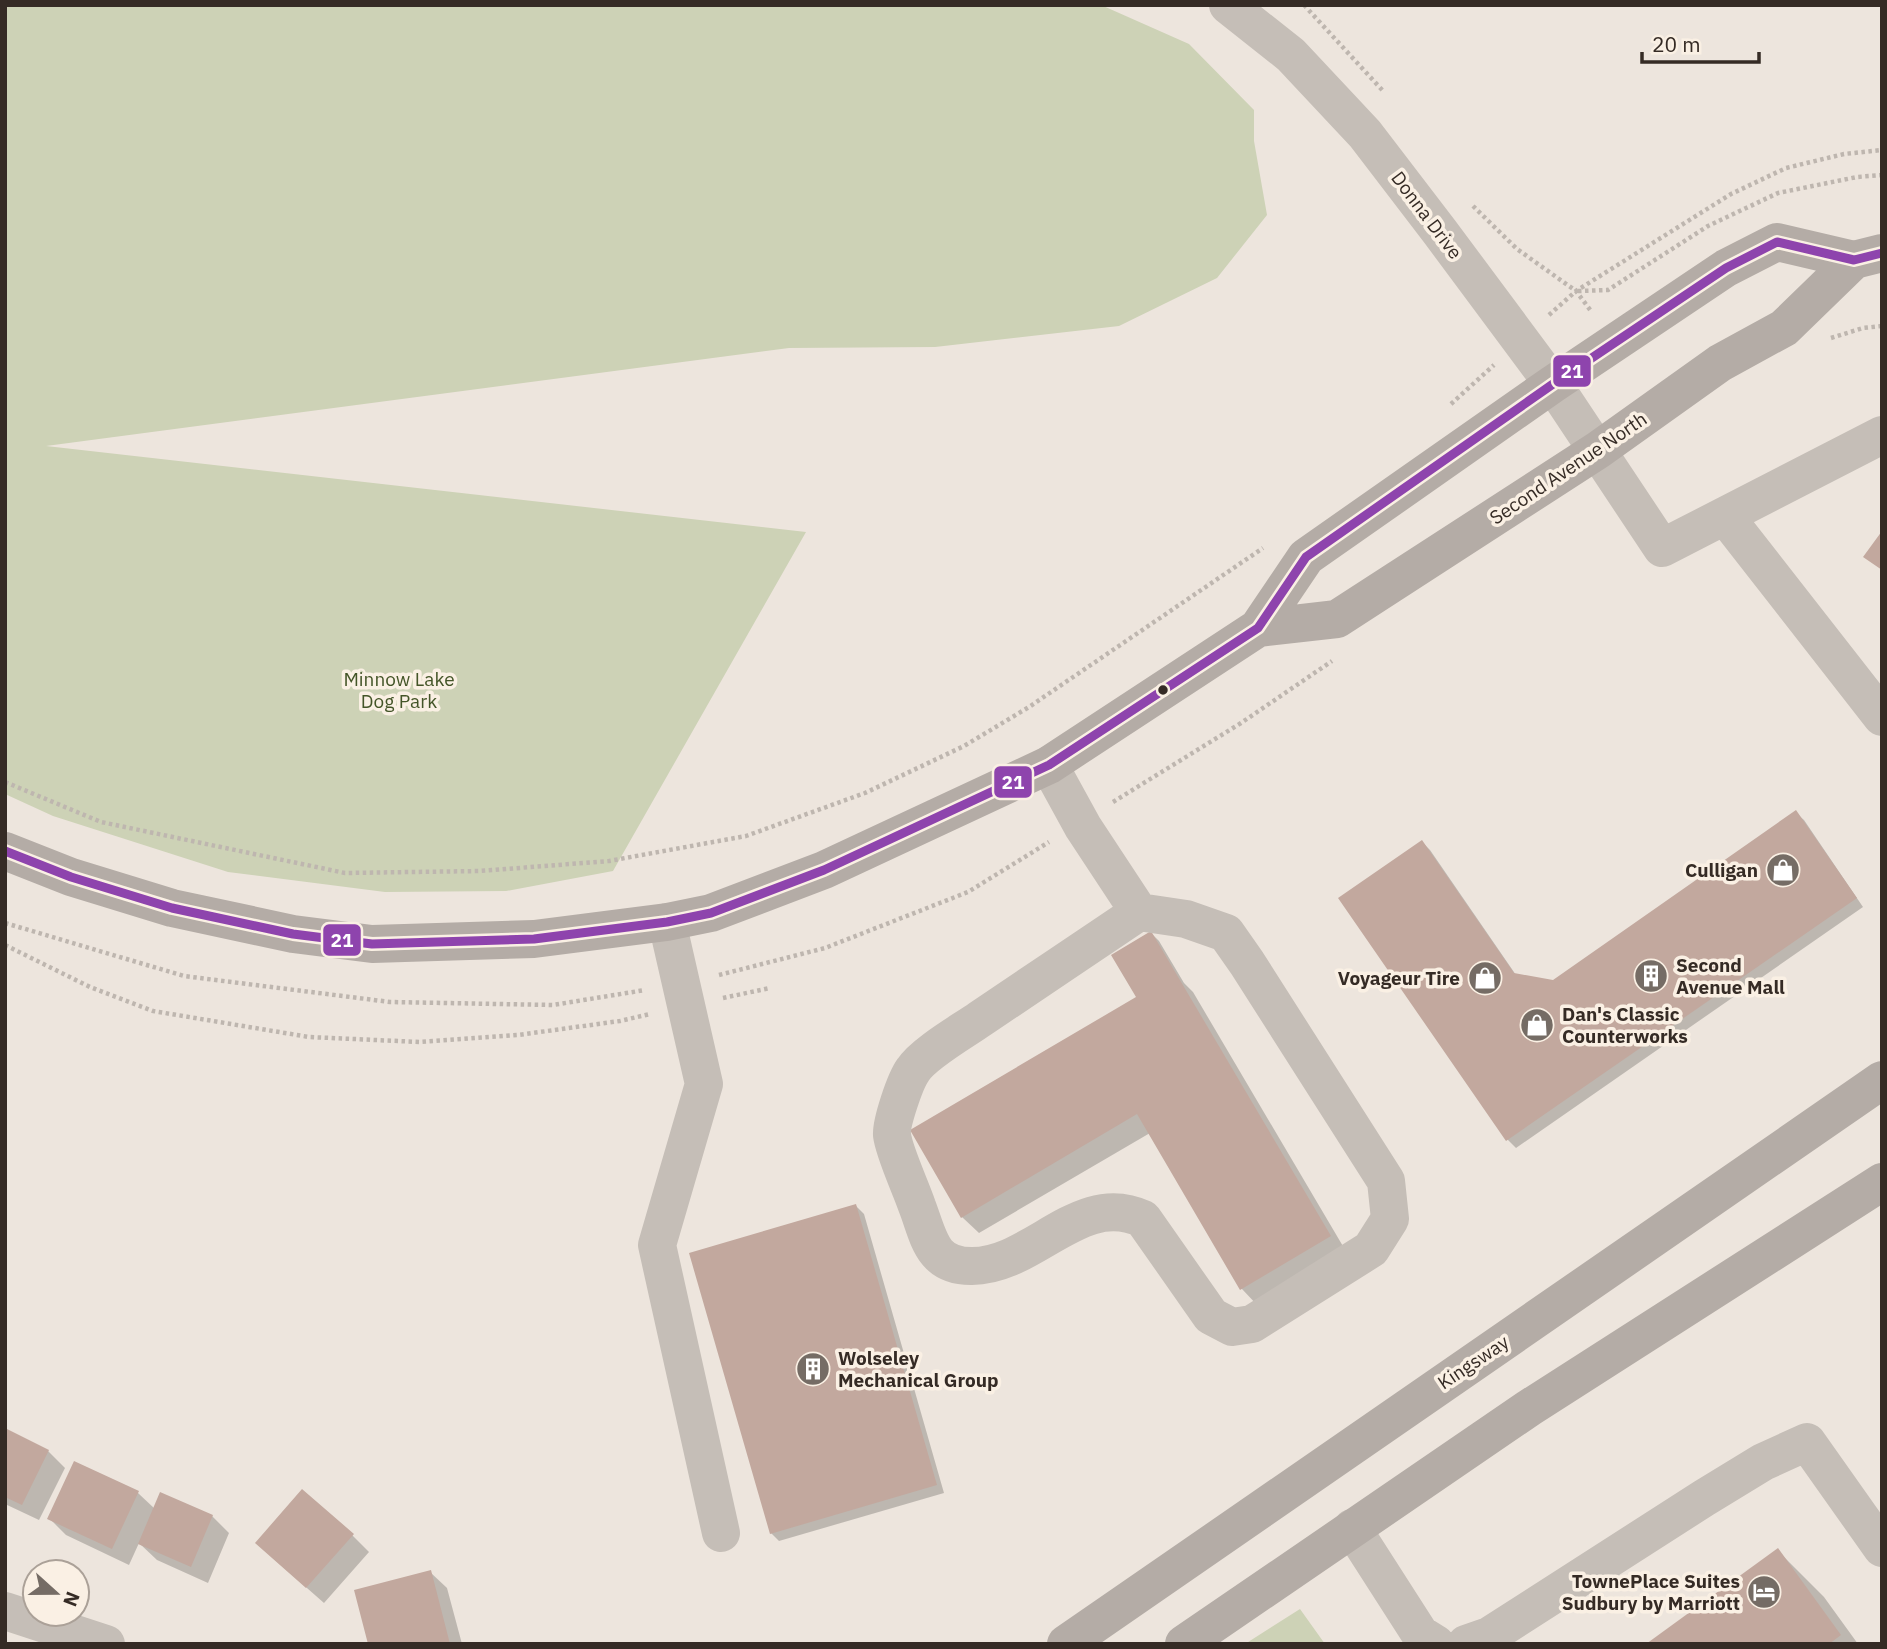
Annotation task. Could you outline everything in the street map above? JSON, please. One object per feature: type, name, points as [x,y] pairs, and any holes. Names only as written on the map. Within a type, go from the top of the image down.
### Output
[{"type":"main road","name":"Second Avenue North","points":[[5,851],[71,877],[172,908],[293,934],[372,944],[534,939],[667,922],[711,913],[824,870],[1049,765],[1258,628],[1306,557],[1553,384],[1726,268],[1777,242],[1868,257]]},
{"type":"main road","name":"Second Avenue North","points":[[1258,628],[1338,619],[1598,450],[1720,363],[1784,328],[1868,257]]},
{"type":"main road","name":"Kingsway","points":[[1066,1644],[1882,1080]]},
{"type":"main road","points":[[1184,1644],[1529,1408],[1882,1182]]},
{"type":"street","name":"Donna Drive","points":[[1228,5],[1291,55],[1365,134],[1553,384],[1662,548],[1725,516]]},
{"type":"street","points":[[1882,435],[1725,516],[1882,717]]},
{"type":"street","points":[[1049,765],[1083,827],[1139,912],[1186,919],[1226,933],[1386,1181],[1390,1219],[1371,1249],[1252,1324],[1232,1327],[1211,1316],[1143,1219],[1127,1211],[1105,1211],[1065,1227],[1003,1261],[974,1266],[952,1265],[934,1253],[892,1134],[903,1089],[914,1068],[948,1040],[1139,912]]},
{"type":"street","points":[[667,922],[704,1084],[657,1245],[721,1533]]},
{"type":"street","points":[[1466,1644],[1489,1636],[1762,1462],[1807,1442],[1882,1548]]},
{"type":"street","points":[[1352,1528],[1420,1634],[1436,1644]]},
{"type":"street","points":[[5,1611],[106,1644]]},
{"type":"path","points":[[1304,5],[1386,96]]},
{"type":"path","points":[[1468,202],[1517,249],[1576,291],[1613,344]]},
{"type":"path","points":[[5,782],[101,822],[345,873],[480,872],[609,861],[746,836],[865,793],[964,746],[1029,707],[1271,542]]},
{"type":"path","points":[[5,945],[90,987],[153,1011],[309,1037],[419,1042],[518,1035],[620,1021],[770,988]]},
{"type":"green space","name":"Minnow Lake Dog Park","points":[[5,5],[1101,5],[1189,44],[1254,110],[1254,141],[1267,215],[1217,278],[1119,326],[935,347],[789,348],[46,446],[806,532],[613,871],[506,891],[385,892],[228,872],[53,816],[5,794]]},
{"type":"green space","points":[[1300,1609],[1325,1644],[1245,1644]]},
{"type":"building","points":[[1882,531],[1882,570],[1863,557]]},
{"type":"building","name":"Second Avenue Mall","points":[[1796,810],[1857,898],[1506,1141],[1338,898],[1422,840],[1514,973],[1553,980]]},
{"type":"building","points":[[1151,931],[1331,1236],[1240,1290],[1137,1114],[961,1218],[910,1130],[1136,997],[1111,955]]},
{"type":"building","name":"Wolseley Mechanical Group","points":[[856,1204],[937,1485],[770,1534],[689,1253]]},
{"type":"building","points":[[5,1428],[49,1450],[22,1505],[5,1497]]},
{"type":"building","points":[[74,1461],[139,1491],[112,1549],[47,1519]]},
{"type":"building","points":[[302,1489],[354,1534],[306,1588],[255,1543]]},
{"type":"building","points":[[160,1492],[213,1515],[191,1567],[138,1544]]},
{"type":"building","name":"TownePlace Suites Sudbury by Marriott","points":[[1778,1548],[1841,1635],[1829,1644],[1646,1644]]},
{"type":"building","points":[[431,1570],[450,1644],[368,1644],[354,1590]]},
{"type":"transit line","name":"21","points":[[5,851],[71,877],[172,908],[293,934],[372,944],[534,939],[667,922],[711,913],[824,870],[1049,765],[1258,628],[1306,557],[1553,384],[1726,268],[1777,242],[1854,260],[1882,253]]},
{"type":"place","name":"Culligan","points":[[1783,870]]},
{"type":"place","name":"Second Avenue Mall","points":[[1651,976]]},
{"type":"place","name":"Voyageur Tire","points":[[1485,978]]},
{"type":"place","name":"Dan's Classic Counterworks","points":[[1537,1025]]},
{"type":"place","name":"Wolseley Mechanical Group","points":[[813,1369]]},
{"type":"place","name":"TownePlace Suites Sudbury by Marriott","points":[[1764,1592]]}]
